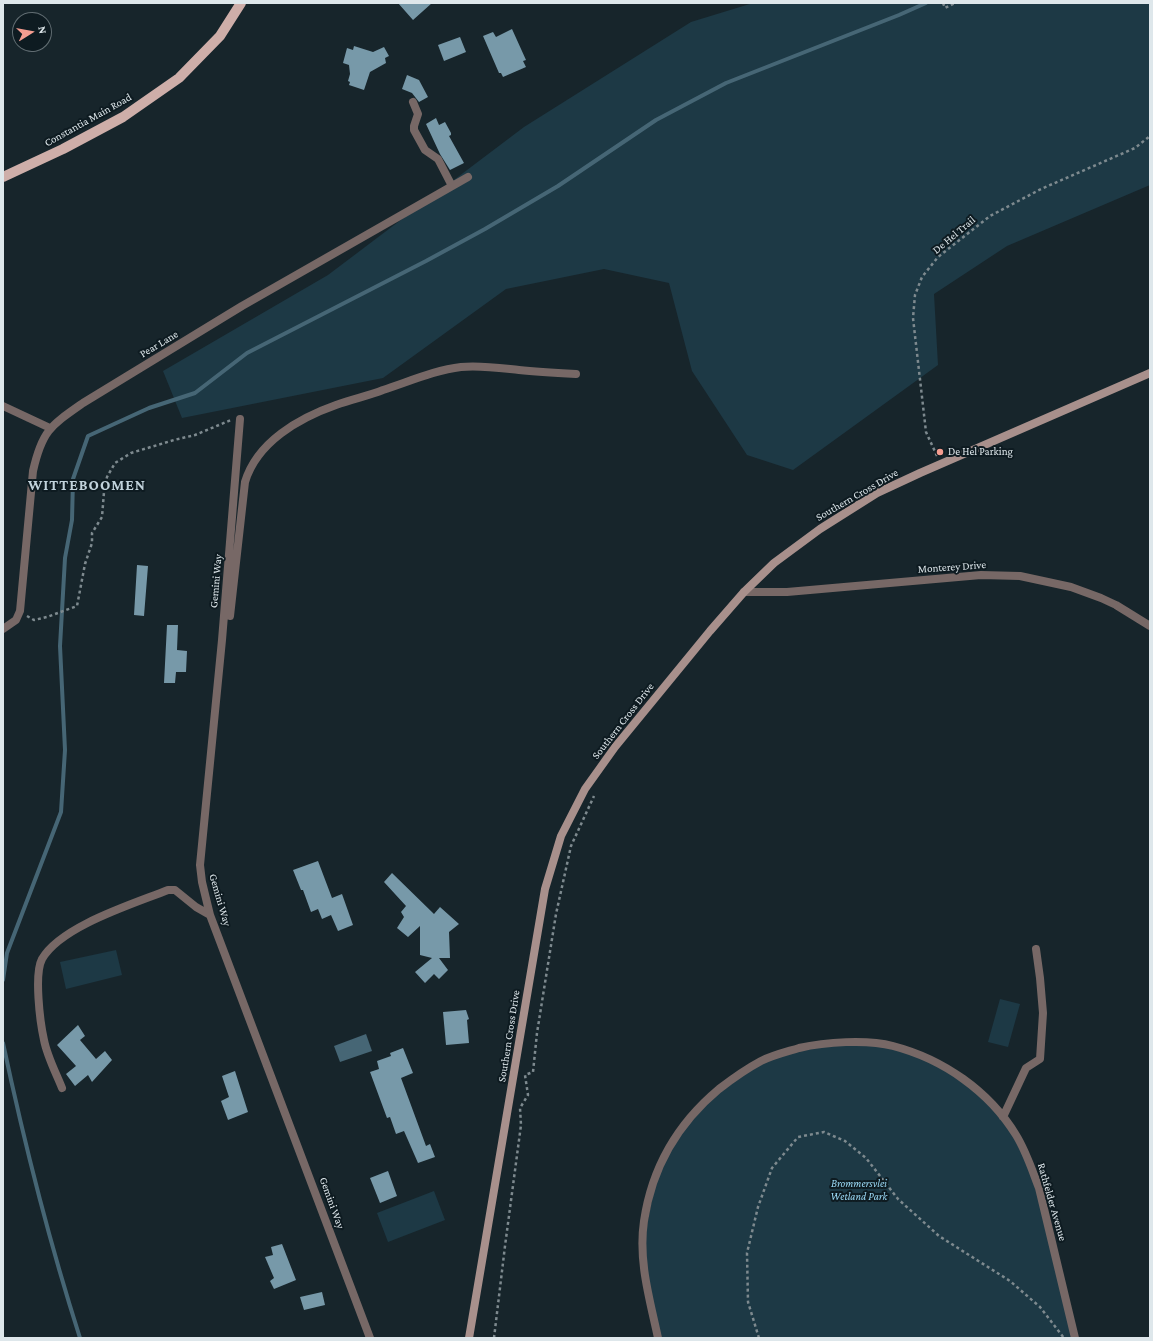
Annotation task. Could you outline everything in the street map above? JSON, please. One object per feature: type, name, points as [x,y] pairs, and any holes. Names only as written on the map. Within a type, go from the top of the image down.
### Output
[{"type":"main road","name":"Constantia Main Road","points":[[3,177],[63,149],[124,117],[179,78],[220,36],[241,3]]},
{"type":"street","points":[[413,102],[418,114],[414,130],[425,150],[438,159],[452,186]]},
{"type":"street","name":"Pear Lane","points":[[20,612],[33,471],[38,448],[50,428],[61,418],[83,403],[242,306],[468,177]]},
{"type":"street","points":[[222,640],[226,635],[229,626],[245,482],[255,460],[278,436],[313,415],[336,405],[435,373],[460,367],[576,374]]},
{"type":"street","name":"Southern Cross Drive","points":[[469,1338],[545,889],[561,836],[585,789],[615,747],[697,646],[744,592],[774,563],[820,529],[845,512],[877,494],[940,464],[1150,373]]},
{"type":"street","points":[[3,406],[50,428]]},
{"type":"street","name":"Gemini Way","points":[[240,422],[222,640],[204,816],[200,865],[202,882],[210,915],[370,1338]]},
{"type":"street","name":"Monterey Drive","points":[[744,592],[787,592],[982,575],[1020,576],[1071,587],[1101,598],[1116,605],[1150,626]]},
{"type":"street","points":[[3,629],[16,620],[20,612]]},
{"type":"street","points":[[62,1088],[44,1041],[39,1002],[39,967],[43,958],[55,943],[98,917],[168,890],[175,890],[196,907],[210,915]]},
{"type":"street","points":[[1004,1117],[1026,1068],[1040,1060],[1043,1013],[1036,949]]},
{"type":"street","name":"Rathfelder Avenue","points":[[658,1338],[645,1277],[643,1247],[644,1222],[650,1194],[659,1166],[678,1131],[707,1099],[741,1073],[760,1062],[773,1056],[816,1044],[841,1043],[866,1043],[892,1046],[923,1056],[953,1072],[970,1084],[1004,1117],[1017,1136],[1031,1165],[1039,1188],[1075,1338]]},
{"type":"path","points":[[943,3],[945,8],[955,3]]},
{"type":"path","name":"De Hel Trail","points":[[940,464],[926,432],[913,318],[915,295],[922,277],[938,257],[990,216],[1041,189],[1135,148],[1150,136]]},
{"type":"path","points":[[20,612],[34,620],[78,606],[85,564],[92,543],[92,533],[102,517],[107,477],[115,463],[131,453],[174,440],[195,436],[230,420],[240,422]]},
{"type":"path","points":[[494,1338],[521,1125],[520,1108],[528,1095],[525,1075],[533,1072],[537,1033],[555,921],[571,846],[595,795]]},
{"type":"path","points":[[759,1338],[748,1302],[747,1253],[758,1207],[772,1168],[798,1137],[824,1132],[845,1141],[866,1158],[898,1200],[939,1236],[1010,1281],[1040,1307],[1064,1338]]},
{"type":"green space","points":[[753,3],[1150,3],[1150,185],[1007,246],[934,294],[938,365],[793,470],[747,455],[692,371],[669,283],[604,269],[506,289],[383,378],[182,418],[163,371],[328,275],[524,127],[691,22]]},
{"type":"green space","points":[[116,950],[122,975],[66,989],[60,962]]},
{"type":"green space","points":[[1000,999],[1020,1004],[1008,1047],[988,1042]]},
{"type":"green space","name":"Brommersvlei Wetland Park","points":[[816,1044],[892,1046],[953,1072],[1003,1117],[1031,1165],[1075,1338],[658,1338],[643,1247],[657,1172],[693,1113],[760,1062]]},
{"type":"green space","points":[[434,1191],[445,1220],[388,1242],[377,1213]]},
{"type":"shaded area","points":[[366,1034],[372,1051],[340,1062],[334,1046]]},
{"type":"building","points":[[398,3],[432,3],[413,20]]},
{"type":"building","points":[[512,29],[526,60],[523,61],[526,67],[503,77],[501,73],[499,73],[483,36],[493,32],[496,37]]},
{"type":"building","points":[[460,37],[466,52],[444,61],[438,45]]},
{"type":"building","points":[[354,46],[373,52],[384,47],[389,56],[385,58],[386,63],[370,72],[364,90],[349,85],[349,65],[343,63],[347,48],[353,50]]},
{"type":"building","points":[[407,75],[419,80],[428,97],[419,102],[412,93],[402,89]]},
{"type":"building","points":[[436,118],[439,125],[445,122],[451,133],[449,136],[464,163],[450,170],[440,154],[426,124]]},
{"type":"building","points":[[137,565],[148,566],[144,616],[134,615]]},
{"type":"building","points":[[167,625],[178,625],[177,650],[187,651],[186,672],[176,672],[175,683],[164,683]]},
{"type":"building","points":[[318,861],[332,898],[342,894],[353,925],[338,931],[331,915],[322,919],[318,909],[311,912],[303,890],[301,890],[293,870]]},
{"type":"building","points":[[392,873],[434,914],[440,907],[459,924],[449,932],[450,958],[439,958],[448,970],[439,979],[434,974],[425,983],[415,972],[432,958],[420,955],[420,926],[408,937],[397,928],[404,917],[401,912],[406,906],[384,882]]},
{"type":"building","points":[[466,1010],[469,1019],[467,1020],[469,1043],[446,1045],[443,1012]]},
{"type":"building","points":[[78,1025],[85,1036],[80,1040],[96,1059],[105,1051],[112,1060],[92,1082],[88,1075],[75,1086],[66,1074],[76,1066],[57,1045]]},
{"type":"building","points":[[403,1048],[413,1073],[401,1078],[426,1146],[430,1144],[435,1157],[418,1163],[404,1131],[396,1134],[390,1117],[387,1118],[370,1072],[379,1069],[377,1061],[391,1056],[390,1053]]},
{"type":"building","points":[[235,1071],[248,1112],[228,1120],[221,1101],[229,1097],[222,1076]]},
{"type":"building","points":[[388,1171],[397,1196],[380,1203],[370,1178]]},
{"type":"building","points":[[282,1244],[296,1280],[274,1289],[270,1281],[274,1278],[265,1257],[273,1255],[271,1247]]},
{"type":"building","points":[[322,1292],[325,1305],[304,1310],[300,1297]]},
{"type":"waterway","points":[[3,980],[7,953],[61,812],[65,750],[60,646],[65,558],[72,520],[73,479],[88,436],[149,408],[195,393],[247,353],[485,229],[558,186],[656,120],[726,83],[926,3]]},
{"type":"waterway","points":[[3,1043],[38,1191],[80,1338]]},
{"type":"place","name":"De Hel Parking","points":[[940,452]]},
{"type":"district","name":"WITTEBOOMEN","points":[[87,485]]}]
